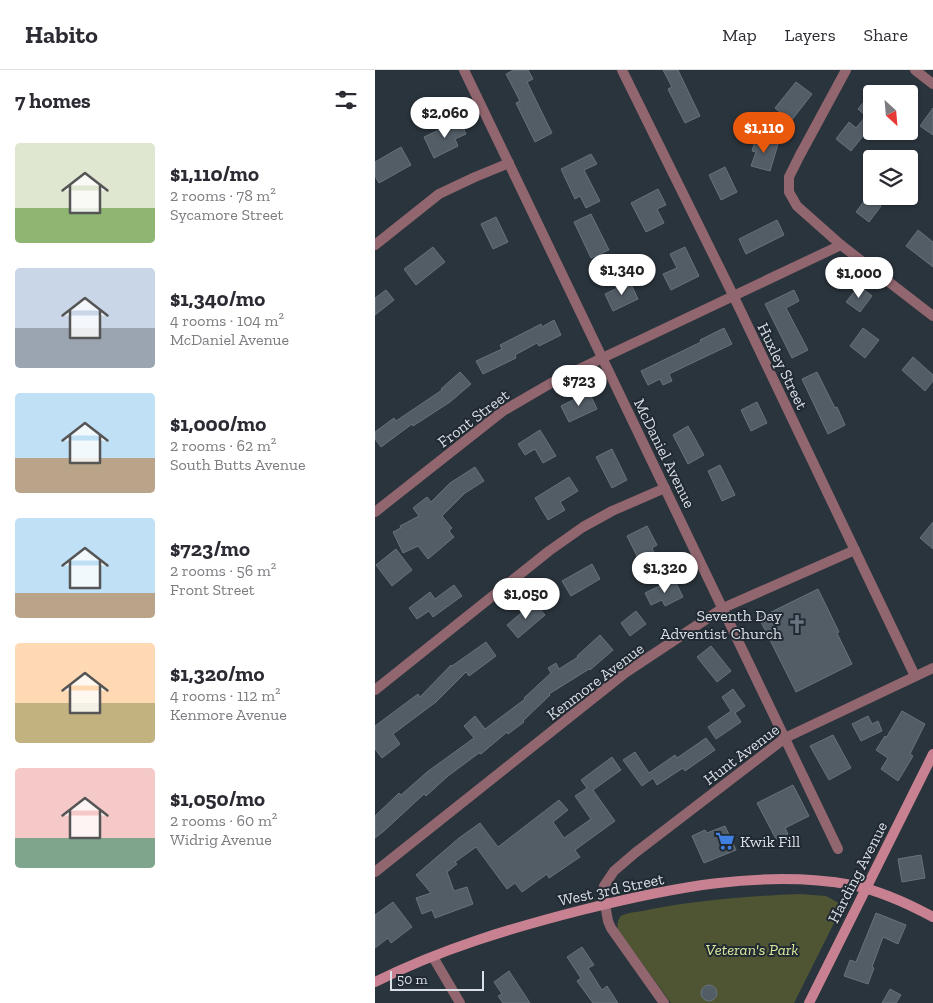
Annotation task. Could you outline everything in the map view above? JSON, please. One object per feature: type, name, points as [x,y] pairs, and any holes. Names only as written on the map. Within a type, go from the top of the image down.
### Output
[{"type":"street","name":"McDaniel Avenue","points":[[464,70],[838,849]]},
{"type":"street","name":"Huxley Street","points":[[622,70],[734,297],[915,676]]},
{"type":"street","points":[[846,70],[789,177],[789,192],[797,206],[841,245],[933,316]]},
{"type":"street","points":[[915,70],[933,84]]},
{"type":"street","points":[[375,245],[439,194],[475,176],[509,164]]},
{"type":"street","name":"Front Street","points":[[375,512],[503,411],[559,380],[841,245]]},
{"type":"street","points":[[375,690],[549,551],[583,527],[612,511],[665,488]]},
{"type":"street","name":"Kenmore Avenue","points":[[375,872],[625,673],[723,608],[855,550]]},
{"type":"street","name":"Hunt Avenue","points":[[605,904],[604,886],[614,871],[785,738],[933,668]]},
{"type":"street","name":"Harding Avenue","points":[[809,1003],[933,754]]},
{"type":"street","name":"West 3rd Street","points":[[375,982],[480,938],[605,904],[682,889],[771,879],[823,881],[865,888]]},
{"type":"street","points":[[865,888],[879,891],[898,899],[933,917]]},
{"type":"street","points":[[605,904],[611,928],[665,1003]]},
{"type":"street","points":[[433,957],[460,1003]]},
{"type":"green space","name":"Veteran's Park","points":[[800,894],[826,896],[839,903],[840,908],[794,1003],[671,1003],[618,930],[621,916],[630,913],[704,901]]},
{"type":"building","points":[[514,70],[528,70],[533,79],[527,82],[552,133],[535,142],[516,103],[520,101],[506,74]]},
{"type":"building","points":[[663,70],[678,70],[700,116],[685,123],[668,89],[672,87]]},
{"type":"building","points":[[796,82],[812,94],[791,121],[775,108]]},
{"type":"building","points":[[863,103],[863,113],[858,109]]},
{"type":"building","points":[[933,108],[933,135],[920,126]]},
{"type":"building","points":[[460,120],[466,134],[455,139],[458,146],[434,158],[424,137]]},
{"type":"building","points":[[863,120],[863,136],[851,151],[836,139],[849,122],[856,128]]},
{"type":"building","points":[[756,138],[778,144],[770,171],[751,166],[756,152],[752,151]]},
{"type":"building","points":[[401,147],[411,165],[379,183],[375,176],[375,162]]},
{"type":"building","points":[[591,154],[597,164],[584,170],[600,201],[586,208],[580,196],[575,199],[561,169]]},
{"type":"building","points":[[725,167],[737,192],[721,200],[709,175]]},
{"type":"building","points":[[658,189],[666,205],[657,209],[664,223],[646,232],[631,203]]},
{"type":"building","points":[[863,203],[863,205],[881,206],[869,222],[856,212]]},
{"type":"building","points":[[591,214],[609,250],[591,258],[574,222]]},
{"type":"building","points":[[496,217],[508,242],[493,249],[481,224]]},
{"type":"building","points":[[777,220],[784,235],[746,254],[739,239]]},
{"type":"building","points":[[918,230],[933,242],[933,267],[906,246]]},
{"type":"building","points":[[433,247],[445,262],[416,285],[404,269]]},
{"type":"building","points":[[685,247],[699,276],[671,290],[663,274],[677,268],[670,254]]},
{"type":"building","points":[[630,282],[638,299],[613,311],[605,294]]},
{"type":"building","points":[[859,286],[872,296],[860,312],[846,302]]},
{"type":"building","points":[[386,290],[394,300],[375,315],[375,298]]},
{"type":"building","points":[[794,290],[799,301],[786,308],[808,350],[792,358],[765,304]]},
{"type":"building","points":[[554,320],[561,335],[539,346],[537,343],[515,355],[516,358],[483,374],[476,361],[502,349],[500,345],[541,324],[542,327]]},
{"type":"building","points":[[724,328],[732,344],[669,374],[672,381],[663,385],[660,379],[648,385],[641,371],[701,342],[700,340]]},
{"type":"building","points":[[863,328],[879,340],[865,358],[850,346]]},
{"type":"building","points":[[913,357],[933,375],[933,381],[925,391],[902,370]]},
{"type":"building","points":[[460,372],[471,384],[450,402],[413,426],[412,424],[381,447],[375,439],[375,432],[394,418],[396,421],[442,390]]},
{"type":"building","points":[[817,372],[845,425],[828,434],[802,379]]},
{"type":"building","points":[[589,392],[597,409],[569,422],[561,406]]},
{"type":"building","points":[[757,402],[767,423],[751,431],[741,410]]},
{"type":"building","points":[[688,426],[704,455],[688,464],[673,435]]},
{"type":"building","points":[[540,430],[556,456],[543,463],[535,449],[525,455],[518,444]]},
{"type":"building","points":[[612,449],[627,480],[612,488],[596,457]]},
{"type":"building","points":[[720,465],[735,495],[722,501],[708,471]]},
{"type":"building","points":[[475,467],[484,481],[465,493],[442,516],[452,528],[449,531],[454,537],[428,559],[418,546],[403,553],[393,532],[419,516],[413,508],[427,497],[431,502],[450,483]]},
{"type":"building","points":[[569,477],[578,491],[560,502],[565,510],[548,520],[535,498]]},
{"type":"building","points":[[933,522],[933,549],[920,538]]},
{"type":"building","points":[[647,526],[657,545],[652,548],[656,557],[641,564],[627,536]]},
{"type":"building","points":[[396,549],[412,570],[392,586],[376,565]]},
{"type":"building","points":[[592,564],[600,579],[571,596],[562,581]]},
{"type":"building","points":[[674,579],[683,597],[665,606],[662,600],[651,605],[645,593]]},
{"type":"building","points":[[454,585],[462,596],[433,617],[429,611],[417,619],[409,608],[430,592],[435,599]]},
{"type":"building","points":[[818,589],[852,664],[796,692],[759,618]]},
{"type":"building","points":[[534,602],[545,615],[518,638],[507,625]]},
{"type":"building","points":[[636,611],[646,624],[630,636],[621,623]]},
{"type":"building","points":[[600,635],[613,650],[590,670],[549,694],[524,722],[508,734],[507,732],[481,754],[479,753],[448,776],[426,796],[424,794],[375,838],[375,816],[399,793],[401,795],[427,772],[474,738],[464,726],[475,716],[485,729],[525,699],[551,673],[548,668],[556,663],[559,669],[578,657]]},
{"type":"building","points":[[486,642],[496,656],[469,676],[466,672],[436,702],[393,734],[400,744],[382,758],[375,749],[375,726],[418,694],[420,697],[451,665]]},
{"type":"building","points":[[711,646],[731,671],[717,682],[697,657]]},
{"type":"building","points":[[733,689],[745,706],[735,713],[741,722],[716,739],[708,727],[731,711],[722,697]]},
{"type":"building","points":[[902,711],[925,724],[910,754],[913,756],[898,781],[881,769],[888,758],[876,750],[885,736],[886,738]]},
{"type":"building","points":[[868,716],[872,724],[878,721],[882,731],[861,741],[852,724]]},
{"type":"building","points":[[833,735],[851,768],[829,780],[810,746]]},
{"type":"building","points":[[706,738],[715,750],[685,771],[683,768],[657,785],[653,778],[642,786],[623,760],[635,752],[649,773],[675,755],[677,758]]},
{"type":"building","points":[[612,757],[621,770],[593,790],[615,821],[575,850],[580,857],[549,878],[547,874],[522,892],[515,883],[507,889],[476,847],[455,862],[457,864],[447,872],[454,891],[467,887],[473,904],[435,918],[432,910],[422,914],[416,898],[431,893],[416,875],[459,838],[480,823],[498,847],[559,800],[568,810],[553,822],[564,838],[591,819],[575,796],[587,788],[581,780]]},
{"type":"building","points":[[793,785],[809,816],[785,828],[788,834],[776,839],[757,803]]},
{"type":"building","points":[[725,826],[736,850],[704,863],[692,836],[705,830],[707,833]]},
{"type":"building","points":[[921,855],[925,878],[902,882],[898,859]]},
{"type":"building","points":[[393,902],[412,927],[391,943],[388,938],[375,948],[375,915]]},
{"type":"building","points":[[876,913],[906,925],[898,944],[883,937],[868,984],[844,976],[850,960],[856,962]]},
{"type":"building","points":[[582,947],[594,965],[588,968],[602,990],[607,986],[618,1003],[593,1003],[577,981],[581,978],[567,957]]},
{"type":"building","points":[[509,971],[530,1003],[503,1003],[498,996],[502,994],[494,982]]},
{"type":"building","points":[[709,985],[717,993],[709,1001],[701,993]]},
{"type":"building","points":[[890,989],[901,995],[896,1003],[882,1003]]},
{"type":"place","name":"Seventh Day Adventist Church","points":[[797,624]]},
{"type":"place","name":"Kwik Fill","points":[[725,841]]}]
